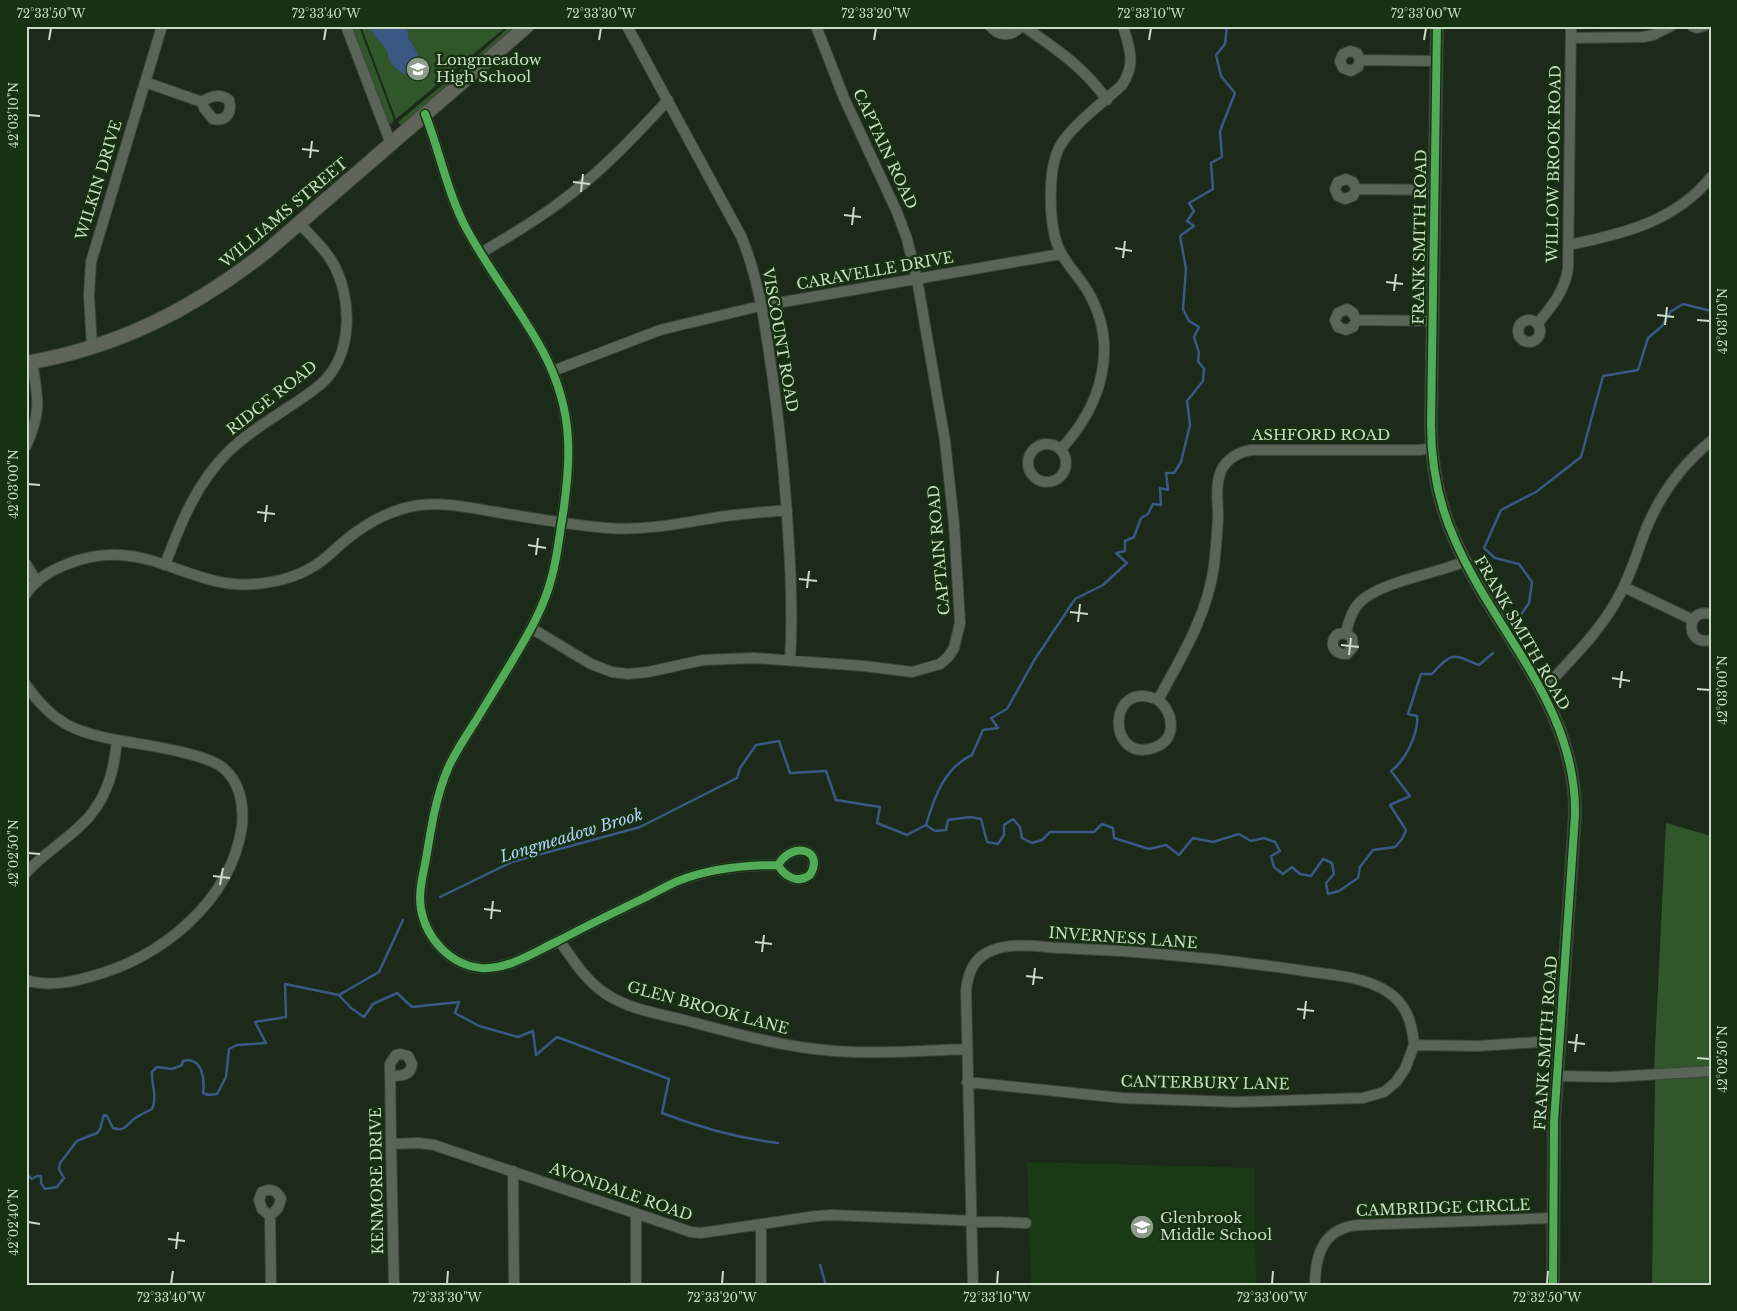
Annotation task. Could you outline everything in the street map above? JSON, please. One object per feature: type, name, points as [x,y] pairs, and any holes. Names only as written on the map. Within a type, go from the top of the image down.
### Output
[{"type":"main road","name":"WILLIAMS STREET","points":[[29,362],[92,346],[150,325],[199,300],[242,270],[300,223],[527,26]]},
{"type":"street","name":"WILKIN DRIVE","points":[[92,346],[89,295],[90,262],[162,26]]},
{"type":"street","points":[[346,26],[391,144]]},
{"type":"street","name":"VISCOUNT ROAD","points":[[628,26],[740,236],[751,264],[767,339],[780,426],[792,592],[790,659]]},
{"type":"street","name":"CAPTAIN ROAD","points":[[531,628],[591,664],[612,672],[628,674],[719,658],[790,659],[912,672],[930,668],[945,661],[957,642],[960,630],[960,608],[945,440],[917,279],[907,239],[897,212],[841,90],[816,26]]},
{"type":"street","points":[[990,26],[995,32],[1003,35],[1012,34],[1022,26],[1078,66],[1094,82],[1107,100]]},
{"type":"street","points":[[1061,449],[1074,435],[1090,412],[1099,386],[1103,357],[1101,327],[1096,308],[1088,290],[1061,254],[1055,236],[1050,194],[1054,159],[1061,144],[1072,130],[1122,85],[1130,71],[1131,54],[1123,26]]},
{"type":"street","name":"FRANK SMITH ROAD","points":[[1437,26],[1432,320],[1432,448],[1434,471],[1442,506],[1454,538],[1466,562],[1553,711],[1566,744],[1575,785],[1576,801],[1568,935],[1558,1042],[1553,1156],[1553,1285]]},
{"type":"street","name":"WILLOW BROOK ROAD","points":[[1538,323],[1555,302],[1563,288],[1568,269],[1571,26]]},
{"type":"street","points":[[1571,38],[1643,38],[1671,26]]},
{"type":"street","points":[[1692,26],[1704,26]]},
{"type":"street","points":[[1360,60],[1436,61]]},
{"type":"street","points":[[145,82],[202,102]]},
{"type":"street","points":[[481,253],[537,219],[576,190],[619,152],[668,100]]},
{"type":"street","points":[[425,114],[453,201],[468,232],[538,341],[553,371],[562,395],[569,437],[569,472],[549,590],[531,628],[449,766],[435,810],[423,874],[420,903],[429,932],[439,946],[454,958],[474,967],[491,968],[510,964],[687,878],[733,867],[778,865]]},
{"type":"street","points":[[1569,245],[1622,233],[1648,224],[1685,202],[1711,177]]},
{"type":"street","points":[[1356,189],[1434,190]]},
{"type":"street","name":"RIDGE ROAD","points":[[164,565],[178,528],[194,498],[223,457],[248,435],[320,384],[331,371],[342,347],[346,308],[338,274],[330,258],[300,223]]},
{"type":"street","name":"CARAVELLE DRIVE","points":[[553,371],[660,330],[760,306],[1061,254]]},
{"type":"street","points":[[1356,320],[1432,320]]},
{"type":"street","points":[[26,446],[36,424],[38,408],[29,362]]},
{"type":"street","points":[[1542,691],[1601,625],[1624,588],[1646,530],[1660,500],[1687,464],[1711,441]]},
{"type":"street","name":"ASHFORD ROAD","points":[[1158,700],[1185,652],[1205,603],[1215,552],[1219,477],[1224,465],[1230,459],[1241,452],[1251,450],[1419,450],[1432,448]]},
{"type":"street","points":[[26,594],[37,582],[61,567],[80,559],[100,555],[132,556],[200,578],[223,583],[253,584],[283,579],[321,562],[342,543],[367,525],[395,512],[418,505],[458,506],[605,528],[637,529],[787,510]]},
{"type":"street","points":[[1346,633],[1354,609],[1374,592],[1466,562]]},
{"type":"street","points":[[26,564],[37,582]]},
{"type":"street","points":[[1624,588],[1693,620]]},
{"type":"street","points":[[1711,614],[1699,614],[1693,620],[1691,630],[1694,636],[1703,642],[1711,640]]},
{"type":"street","points":[[26,685],[45,708],[67,726],[91,735],[164,748],[198,757],[224,768],[238,790],[242,805],[240,835],[236,852],[214,891],[195,916],[172,937],[149,952],[111,971],[77,981],[52,984],[26,980]]},
{"type":"street","points":[[1138,696],[1152,697],[1158,700],[1164,704],[1171,716],[1172,724],[1167,737],[1157,747],[1150,749],[1143,750],[1129,745],[1120,735],[1118,728],[1122,708],[1126,703],[1138,696]]},
{"type":"street","points":[[26,873],[38,860],[80,826],[93,812],[109,784],[114,764],[116,740]]},
{"type":"street","name":"GLEN BROOK LANE","points":[[559,940],[584,976],[596,986],[614,999],[642,1009],[752,1038],[822,1050],[888,1052],[967,1049]]},
{"type":"street","name":"INVERNESS LANE","points":[[973,1285],[966,991],[969,973],[988,952],[1018,946],[1174,954],[1360,980],[1380,987],[1401,1003],[1411,1021],[1414,1045]]},
{"type":"street","points":[[1414,1045],[1478,1046],[1558,1042]]},
{"type":"street","name":"CANTERBURY LANE","points":[[967,1082],[1122,1098],[1237,1102],[1363,1098],[1384,1092],[1396,1082],[1405,1069],[1414,1045]]},
{"type":"street","points":[[1557,1076],[1611,1076],[1711,1071]]},
{"type":"street","name":"KENMORE DRIVE","points":[[390,1076],[394,1285]]},
{"type":"street","name":"AVONDALE ROAD","points":[[391,1144],[430,1144],[696,1233],[832,1215],[1026,1223]]},
{"type":"street","points":[[513,1171],[514,1285]]},
{"type":"street","points":[[636,1214],[636,1285]]},
{"type":"street","points":[[270,1216],[271,1285]]},
{"type":"street","name":"CAMBRIDGE CIRCLE","points":[[1315,1285],[1316,1265],[1321,1249],[1334,1233],[1345,1228],[1360,1225],[1553,1218]]},
{"type":"street","points":[[761,1224],[761,1285]]},
{"type":"shaded area","points":[[352,26],[359,26],[394,120],[391,124],[387,121]]},
{"type":"shaded area","name":"Longmeadow High School","points":[[361,26],[507,26],[396,119]]},
{"type":"shaded area","points":[[510,26],[516,26],[402,126],[398,122],[477,56]]},
{"type":"shaded area","points":[[1666,823],[1711,836],[1711,1066],[1654,1069]]},
{"type":"shaded area","points":[[1711,1077],[1711,1285],[1652,1285],[1655,1079]]},
{"type":"shaded area","name":"Glenbrook Middle School","points":[[1027,1162],[1254,1168],[1256,1285],[1031,1285]]},
{"type":"water","points":[[407,26],[408,38],[417,52],[417,62],[420,69],[416,76],[404,74],[394,67],[386,49],[373,34],[370,27]]},
{"type":"waterway","points":[[926,825],[937,794],[947,776],[962,761],[972,755],[983,730],[998,728],[991,718],[1007,709],[1035,659],[1075,599],[1103,585],[1127,563],[1116,553],[1125,551],[1125,541],[1134,537],[1141,518],[1148,514],[1153,504],[1161,505],[1160,488],[1168,490],[1166,473],[1174,473],[1181,462],[1190,425],[1187,401],[1203,381],[1204,369],[1198,361],[1199,353],[1194,337],[1199,327],[1189,321],[1183,309],[1186,269],[1180,236],[1194,226],[1187,221],[1194,211],[1189,203],[1213,189],[1211,163],[1222,157],[1220,131],[1235,93],[1221,76],[1216,55],[1225,44],[1227,26]]},
{"type":"waterway","name":"Longmeadow Brook","points":[[1518,619],[1529,603],[1532,582],[1519,564],[1495,558],[1484,548],[1501,510],[1536,492],[1581,457],[1603,376],[1638,370],[1648,338],[1662,326],[1670,312],[1683,304],[1711,311]]},
{"type":"waterway","name":"Longmeadow Brook","points":[[440,897],[512,862],[640,827],[737,778],[740,768],[756,745],[779,741],[790,773],[826,771],[836,800],[880,807],[877,823],[907,835],[926,825],[935,831],[946,830],[948,820],[970,817],[981,819],[987,842],[998,844],[1004,835],[1004,825],[1013,819],[1020,827],[1022,838],[1032,843],[1042,840],[1050,832],[1094,832],[1102,824],[1113,828],[1114,838],[1149,849],[1166,845],[1179,855],[1193,838],[1213,842],[1239,834],[1251,841],[1264,838],[1275,842],[1280,851],[1271,856],[1274,867],[1283,874],[1292,867],[1300,874],[1311,876],[1323,859],[1332,863],[1334,874],[1326,883],[1328,894],[1339,891],[1358,878],[1360,867],[1373,850],[1395,847],[1402,839],[1406,830],[1390,805],[1410,796],[1391,771],[1406,754],[1416,730],[1417,716],[1408,714],[1421,674],[1432,674],[1444,661],[1453,657],[1479,665],[1493,653]]},
{"type":"waterway","name":"Longmeadow Brook","points":[[26,1174],[32,1179],[41,1176],[41,1183],[45,1189],[57,1187],[64,1178],[59,1169],[60,1163],[77,1141],[97,1133],[104,1115],[107,1116],[113,1128],[120,1129],[152,1109],[154,1104],[152,1072],[157,1067],[172,1069],[182,1065],[183,1061],[189,1060],[194,1062],[198,1065],[203,1075],[203,1093],[208,1095],[217,1094],[226,1077],[229,1049],[237,1045],[266,1043],[255,1022],[286,1017],[285,984],[339,995],[379,972],[403,920]]},
{"type":"waterway","points":[[339,995],[351,1008],[364,1017],[373,1004],[397,993],[412,1007],[459,1002],[455,1013],[479,1026],[518,1037],[533,1031],[536,1055],[557,1037],[669,1079],[662,1113],[719,1132],[778,1143]]},
{"type":"waterway","points":[[820,1265],[826,1285]]},
{"type":"cycle path","points":[[1437,26],[1431,424],[1436,482],[1448,524],[1471,572],[1548,704],[1563,739],[1572,775],[1575,815],[1554,1122],[1553,1285]]},
{"type":"cycle path","points":[[425,114],[459,214],[483,257],[549,363],[564,407],[568,450],[566,495],[558,548],[549,588],[534,623],[449,766],[437,800],[420,890],[421,909],[428,930],[441,948],[459,962],[470,966],[491,968],[511,963],[530,955],[669,885],[702,873],[727,868],[778,865],[791,852],[799,851],[805,851],[810,854],[814,866],[810,875],[805,878],[796,879],[784,873],[778,865]]},
{"type":"place","name":"Longmeadow High School","points":[[418,69]]},
{"type":"place","name":"Glenbrook Middle School","points":[[1142,1227]]}]
